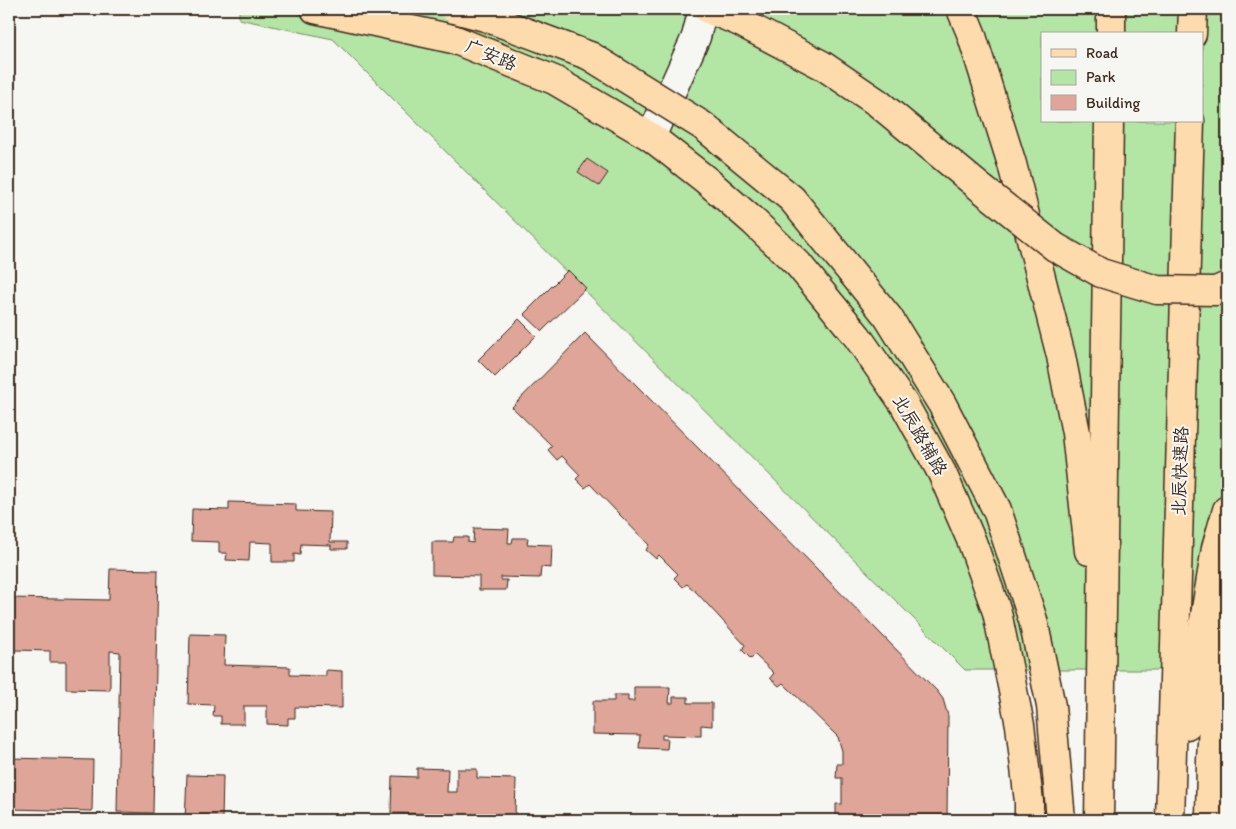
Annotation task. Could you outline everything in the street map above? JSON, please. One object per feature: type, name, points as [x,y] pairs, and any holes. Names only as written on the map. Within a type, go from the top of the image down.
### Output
[{"type":"main road","name":"广安路","points":[[316,9],[453,39],[554,80],[651,138]]},
{"type":"main road","points":[[455,9],[590,56],[703,126],[792,199],[888,317],[942,404],[997,510],[1033,620],[1051,706],[1061,820]]},
{"type":"main road","points":[[708,9],[740,22],[822,65],[878,103],[1055,247],[1100,274],[1157,290],[1216,291],[1227,286]]},
{"type":"main road","points":[[961,9],[971,33],[1012,164],[1061,356],[1076,433],[1102,670]]},
{"type":"main road","points":[[1111,9],[1111,32]]},
{"type":"main road","points":[[1192,32],[1193,9]]},
{"type":"main road","points":[[1099,820],[1109,122]]},
{"type":"main road","name":"北辰快速路","points":[[1170,820],[1190,122]]},
{"type":"main road","name":"北辰路辅路","points":[[651,138],[706,180],[798,264],[862,344],[904,404],[938,464],[972,542],[997,612],[1020,725],[1029,802],[1029,820]]},
{"type":"main road","points":[[1170,820],[1216,548],[1227,510]]},
{"type":"main road","points":[[1210,820],[1216,672],[1227,602]]},
{"type":"street","points":[[651,138],[696,37],[703,9]]},
{"type":"green space","points":[[239,9],[1227,9],[1227,670],[965,670],[333,39],[239,19]]},
{"type":"building","points":[[587,159],[608,173],[599,186],[578,172]]},
{"type":"building","points":[[568,270],[586,288],[542,331],[524,314]]},
{"type":"building","points":[[519,319],[536,336],[495,377],[478,360]]},
{"type":"building","points":[[585,333],[943,699],[948,716],[947,820],[841,820],[841,817],[836,816],[836,804],[842,804],[842,778],[836,778],[837,764],[842,764],[842,751],[838,737],[783,683],[779,686],[770,678],[774,673],[755,655],[751,659],[742,650],[745,645],[696,592],[687,584],[683,587],[674,578],[678,574],[659,555],[656,559],[646,550],[649,545],[590,484],[585,488],[576,479],[580,475],[562,456],[557,460],[548,450],[552,446],[512,407]]},
{"type":"building","points":[[229,502],[296,504],[296,511],[331,512],[330,542],[347,542],[347,549],[331,549],[331,545],[301,544],[300,555],[294,554],[294,562],[272,562],[272,543],[250,542],[249,561],[226,560],[227,553],[219,553],[219,542],[191,541],[192,509],[229,510]]},
{"type":"building","points":[[474,528],[509,529],[508,543],[512,543],[513,538],[528,538],[527,544],[552,545],[551,568],[541,567],[540,578],[501,577],[501,580],[507,580],[506,590],[479,590],[479,576],[432,575],[432,542],[453,542],[454,537],[468,537],[468,542],[473,543]]},
{"type":"building","points":[[110,569],[158,570],[153,813],[117,812],[120,652],[110,651],[110,690],[66,689],[66,662],[50,662],[50,651],[15,650],[14,658],[9,658],[9,598],[109,600]]},
{"type":"building","points":[[190,634],[225,635],[224,665],[290,667],[290,675],[326,676],[326,670],[342,671],[342,708],[295,707],[295,718],[288,718],[288,725],[267,724],[267,706],[244,706],[244,724],[221,724],[221,716],[213,716],[214,705],[188,704]]},
{"type":"building","points":[[634,687],[670,687],[669,703],[673,703],[673,697],[688,697],[688,703],[712,703],[712,726],[701,725],[701,736],[662,735],[662,739],[668,739],[667,749],[639,748],[640,735],[593,734],[593,701],[614,701],[614,695],[628,695],[628,701],[634,701]]},
{"type":"building","points":[[9,758],[93,760],[92,811],[9,809]]},
{"type":"building","points":[[417,768],[448,769],[447,792],[457,792],[457,769],[477,769],[477,778],[516,779],[515,816],[470,815],[470,820],[432,820],[432,814],[391,813],[392,776],[417,777]]},
{"type":"building","points":[[187,775],[223,776],[222,820],[185,820]]}]
